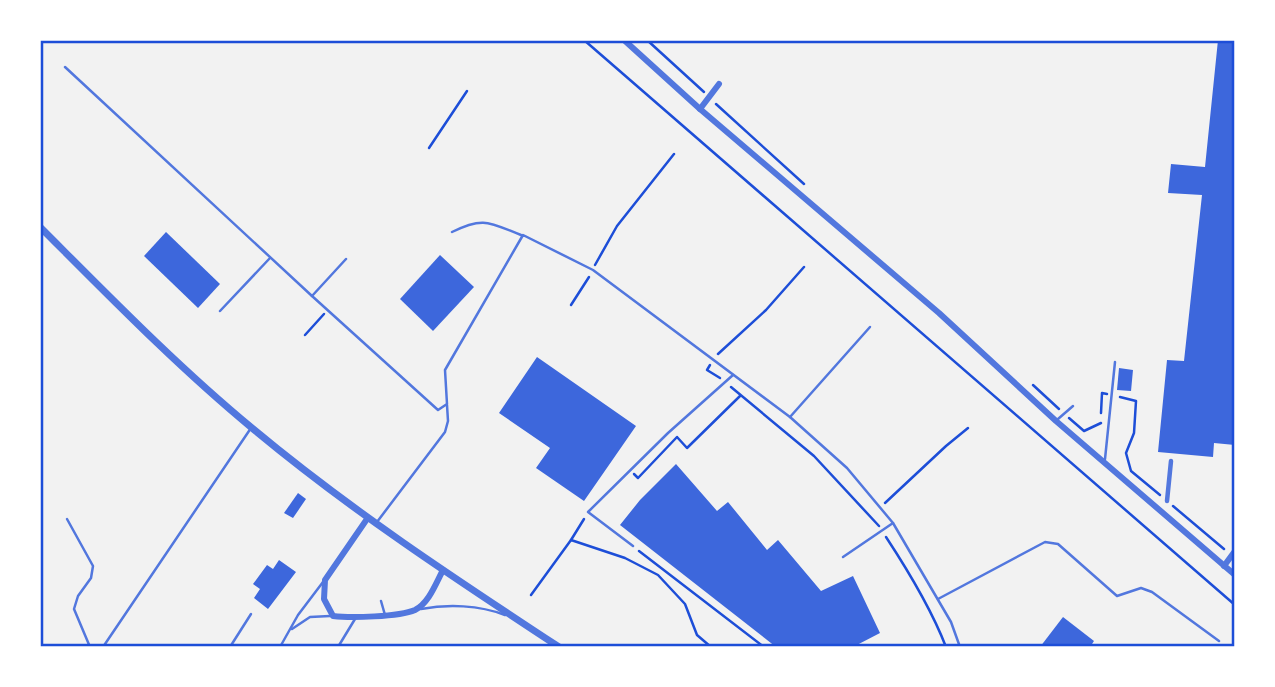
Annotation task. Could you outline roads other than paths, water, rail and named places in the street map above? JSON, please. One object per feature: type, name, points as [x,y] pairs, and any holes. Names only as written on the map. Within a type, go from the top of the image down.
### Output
[{"type":"street","points":[[624,40],[700,110],[939,313],[1056,421],[1235,575]]},
{"type":"street","points":[[700,110],[719,84]]},
{"type":"street","points":[[40,227],[119,307],[251,428],[367,519],[559,647]]},
{"type":"street","points":[[1167,502],[1171,461]]},
{"type":"street","points":[[367,519],[325,580],[324,599],[332,617],[355,619],[415,610],[428,598],[443,570]]},
{"type":"street","points":[[1224,566],[1233,553]]},
{"type":"lane","points":[[65,67],[438,410],[447,404]]},
{"type":"lane","points":[[452,232],[470,223],[487,222],[523,235],[593,270],[790,417],[847,468],[893,523],[951,622],[960,647]]},
{"type":"lane","points":[[376,525],[445,432],[448,421],[445,370],[523,235]]},
{"type":"lane","points":[[220,311],[271,258]]},
{"type":"lane","points":[[312,296],[346,259]]},
{"type":"lane","points":[[790,417],[870,327]]},
{"type":"lane","points":[[1105,463],[1115,362]]},
{"type":"lane","points":[[633,547],[589,512],[629,470],[734,375]]},
{"type":"lane","points":[[1056,421],[1073,405]]},
{"type":"lane","points":[[103,647],[251,428]]},
{"type":"lane","points":[[68,519],[93,566],[91,578],[81,590],[74,608],[90,647]]},
{"type":"lane","points":[[843,557],[893,523]]},
{"type":"lane","points":[[938,599],[1045,542],[1058,544],[1116,596],[1141,588],[1219,641]]},
{"type":"lane","points":[[280,647],[311,596],[325,580]]},
{"type":"lane","points":[[382,601],[385,615]]},
{"type":"lane","points":[[415,610],[438,606],[493,610],[517,620]]},
{"type":"lane","points":[[230,647],[251,614]]},
{"type":"lane","points":[[292,629],[310,617],[332,617]]},
{"type":"lane","points":[[338,647],[355,619]]}]
